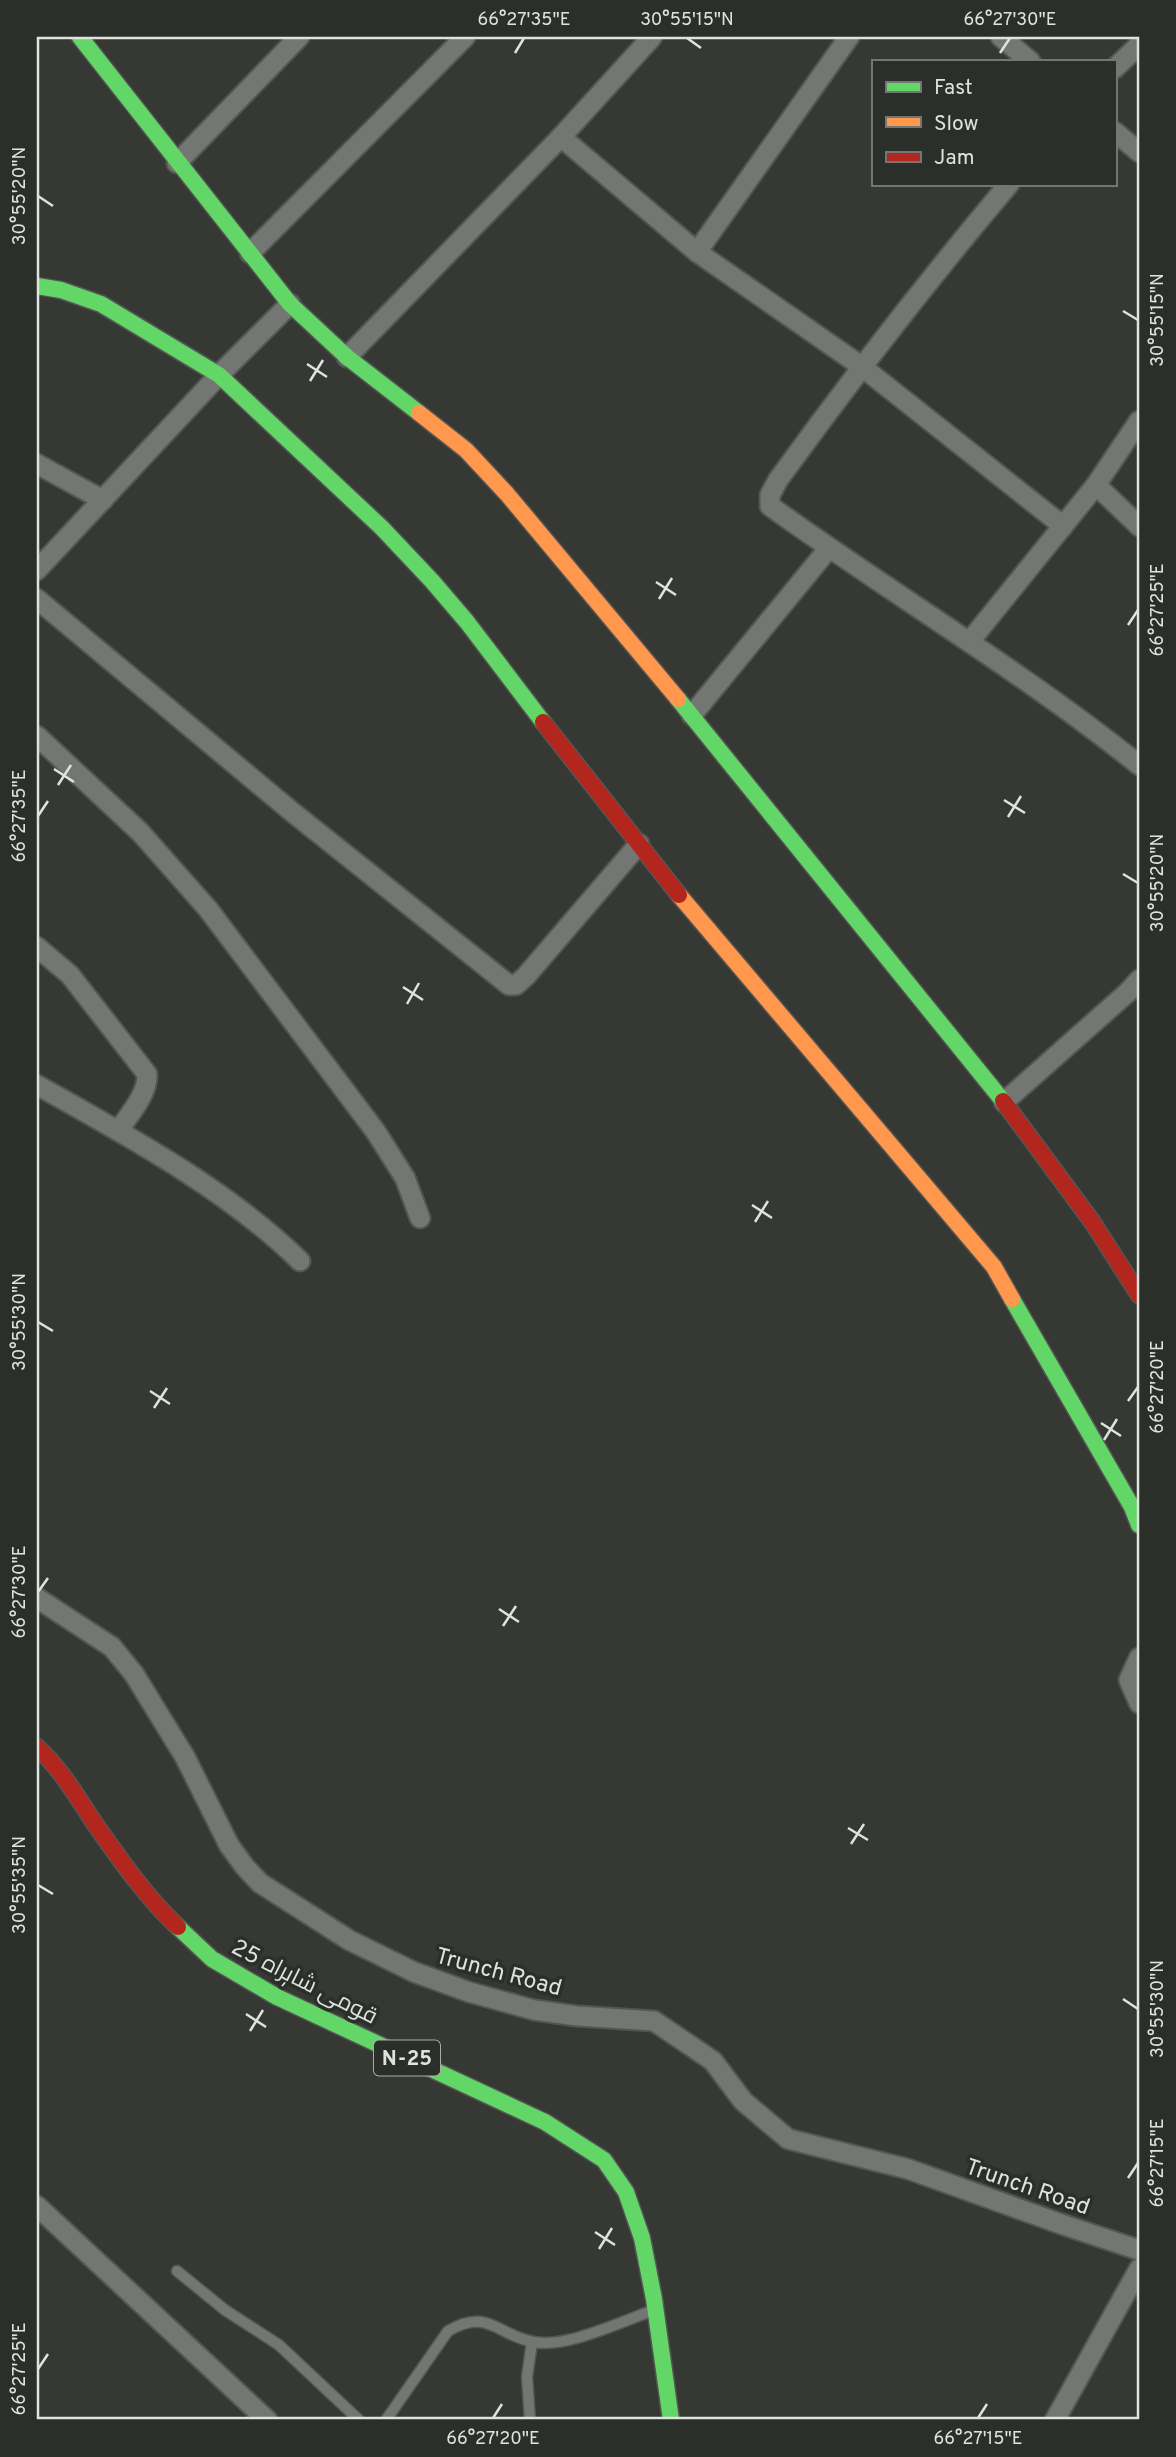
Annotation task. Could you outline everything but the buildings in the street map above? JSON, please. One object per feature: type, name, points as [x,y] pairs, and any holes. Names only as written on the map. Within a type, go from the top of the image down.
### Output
[{"type":"main road","points":[[80,37],[290,304],[347,357],[466,450],[507,494],[692,715],[1004,1102],[1093,1223],[1139,1295]]},
{"type":"main road","points":[[37,286],[61,290],[101,304],[219,375],[382,528],[432,581],[467,622],[639,845],[994,1267],[1132,1507],[1139,1525]]},
{"type":"main road","name":"قومی شاہراہ 25","points":[[37,1747],[54,1763],[110,1845],[160,1910],[212,1959],[277,1997],[545,2122],[604,2160],[626,2192],[642,2238],[656,2310],[671,2420]]},
{"type":"street","points":[[177,163],[299,37]]},
{"type":"street","points":[[250,253],[465,37]]},
{"type":"street","points":[[347,357],[561,137],[652,37]]},
{"type":"street","points":[[697,251],[849,37]]},
{"type":"street","points":[[1000,37],[1029,60]]},
{"type":"street","points":[[1116,67],[1139,45]]},
{"type":"street","points":[[1116,133],[1139,152]]},
{"type":"street","points":[[561,137],[697,251],[861,366],[1063,526]]},
{"type":"street","points":[[1007,186],[861,366],[778,480],[769,495],[770,506],[828,548],[970,641],[1139,765]]},
{"type":"street","points":[[37,570],[219,375],[290,304]]},
{"type":"street","points":[[970,641],[1096,485],[1139,421]]},
{"type":"street","points":[[37,464],[103,500]]},
{"type":"street","points":[[1096,485],[1139,526]]},
{"type":"street","points":[[692,715],[828,548]]},
{"type":"street","points":[[37,599],[291,811],[509,985],[516,985],[526,976],[639,845]]},
{"type":"street","points":[[37,736],[140,832],[208,909],[376,1132],[405,1178],[420,1218]]},
{"type":"street","points":[[37,947],[70,975],[147,1074],[148,1083],[118,1131]]},
{"type":"street","points":[[1004,1102],[1139,980]]},
{"type":"street","points":[[37,1085],[118,1131],[244,1211],[272,1233],[300,1261]]},
{"type":"street","name":"Trunch Road","points":[[37,1598],[112,1647],[134,1674],[185,1757],[229,1845],[245,1867],[260,1883],[349,1940],[414,1972],[469,1992],[523,2007],[577,2016],[654,2021],[713,2061],[743,2101],[789,2140],[908,2169],[1139,2250]]},
{"type":"street","points":[[1139,1658],[1129,1680],[1139,1703]]},
{"type":"street","points":[[37,2206],[267,2420]]},
{"type":"street","points":[[1055,2420],[1139,2269]]},
{"type":"lane","points":[[177,2271],[225,2310],[279,2345],[359,2420]]},
{"type":"lane","points":[[386,2420],[449,2331],[459,2325],[475,2320],[497,2326],[532,2342],[553,2344],[656,2310]]},
{"type":"lane","points":[[530,2420],[527,2376],[532,2342]]},
{"type":"traffic: fast","points":[[80,37],[290,304],[347,357],[419,413]]},
{"type":"traffic: fast","points":[[37,286],[61,290],[101,304],[219,375],[382,528],[432,581],[467,622],[543,722]]},
{"type":"traffic: fast","points":[[678,699],[1003,1101]]},
{"type":"traffic: fast","points":[[1012,1299],[1132,1507],[1139,1525]]},
{"type":"traffic: fast","points":[[178,1927],[212,1959],[277,1997],[545,2122],[604,2160],[626,2192],[642,2238],[654,2299],[671,2420]]},
{"type":"traffic: slow","points":[[419,413],[466,450],[507,494],[678,699]]},
{"type":"traffic: slow","points":[[679,895],[994,1267],[1012,1299]]},
{"type":"traffic: jam","points":[[543,722],[679,895]]},
{"type":"traffic: jam","points":[[1003,1101],[1093,1223],[1139,1295]]},
{"type":"traffic: jam","points":[[37,1747],[60,1773],[154,1903],[178,1927]]}]
